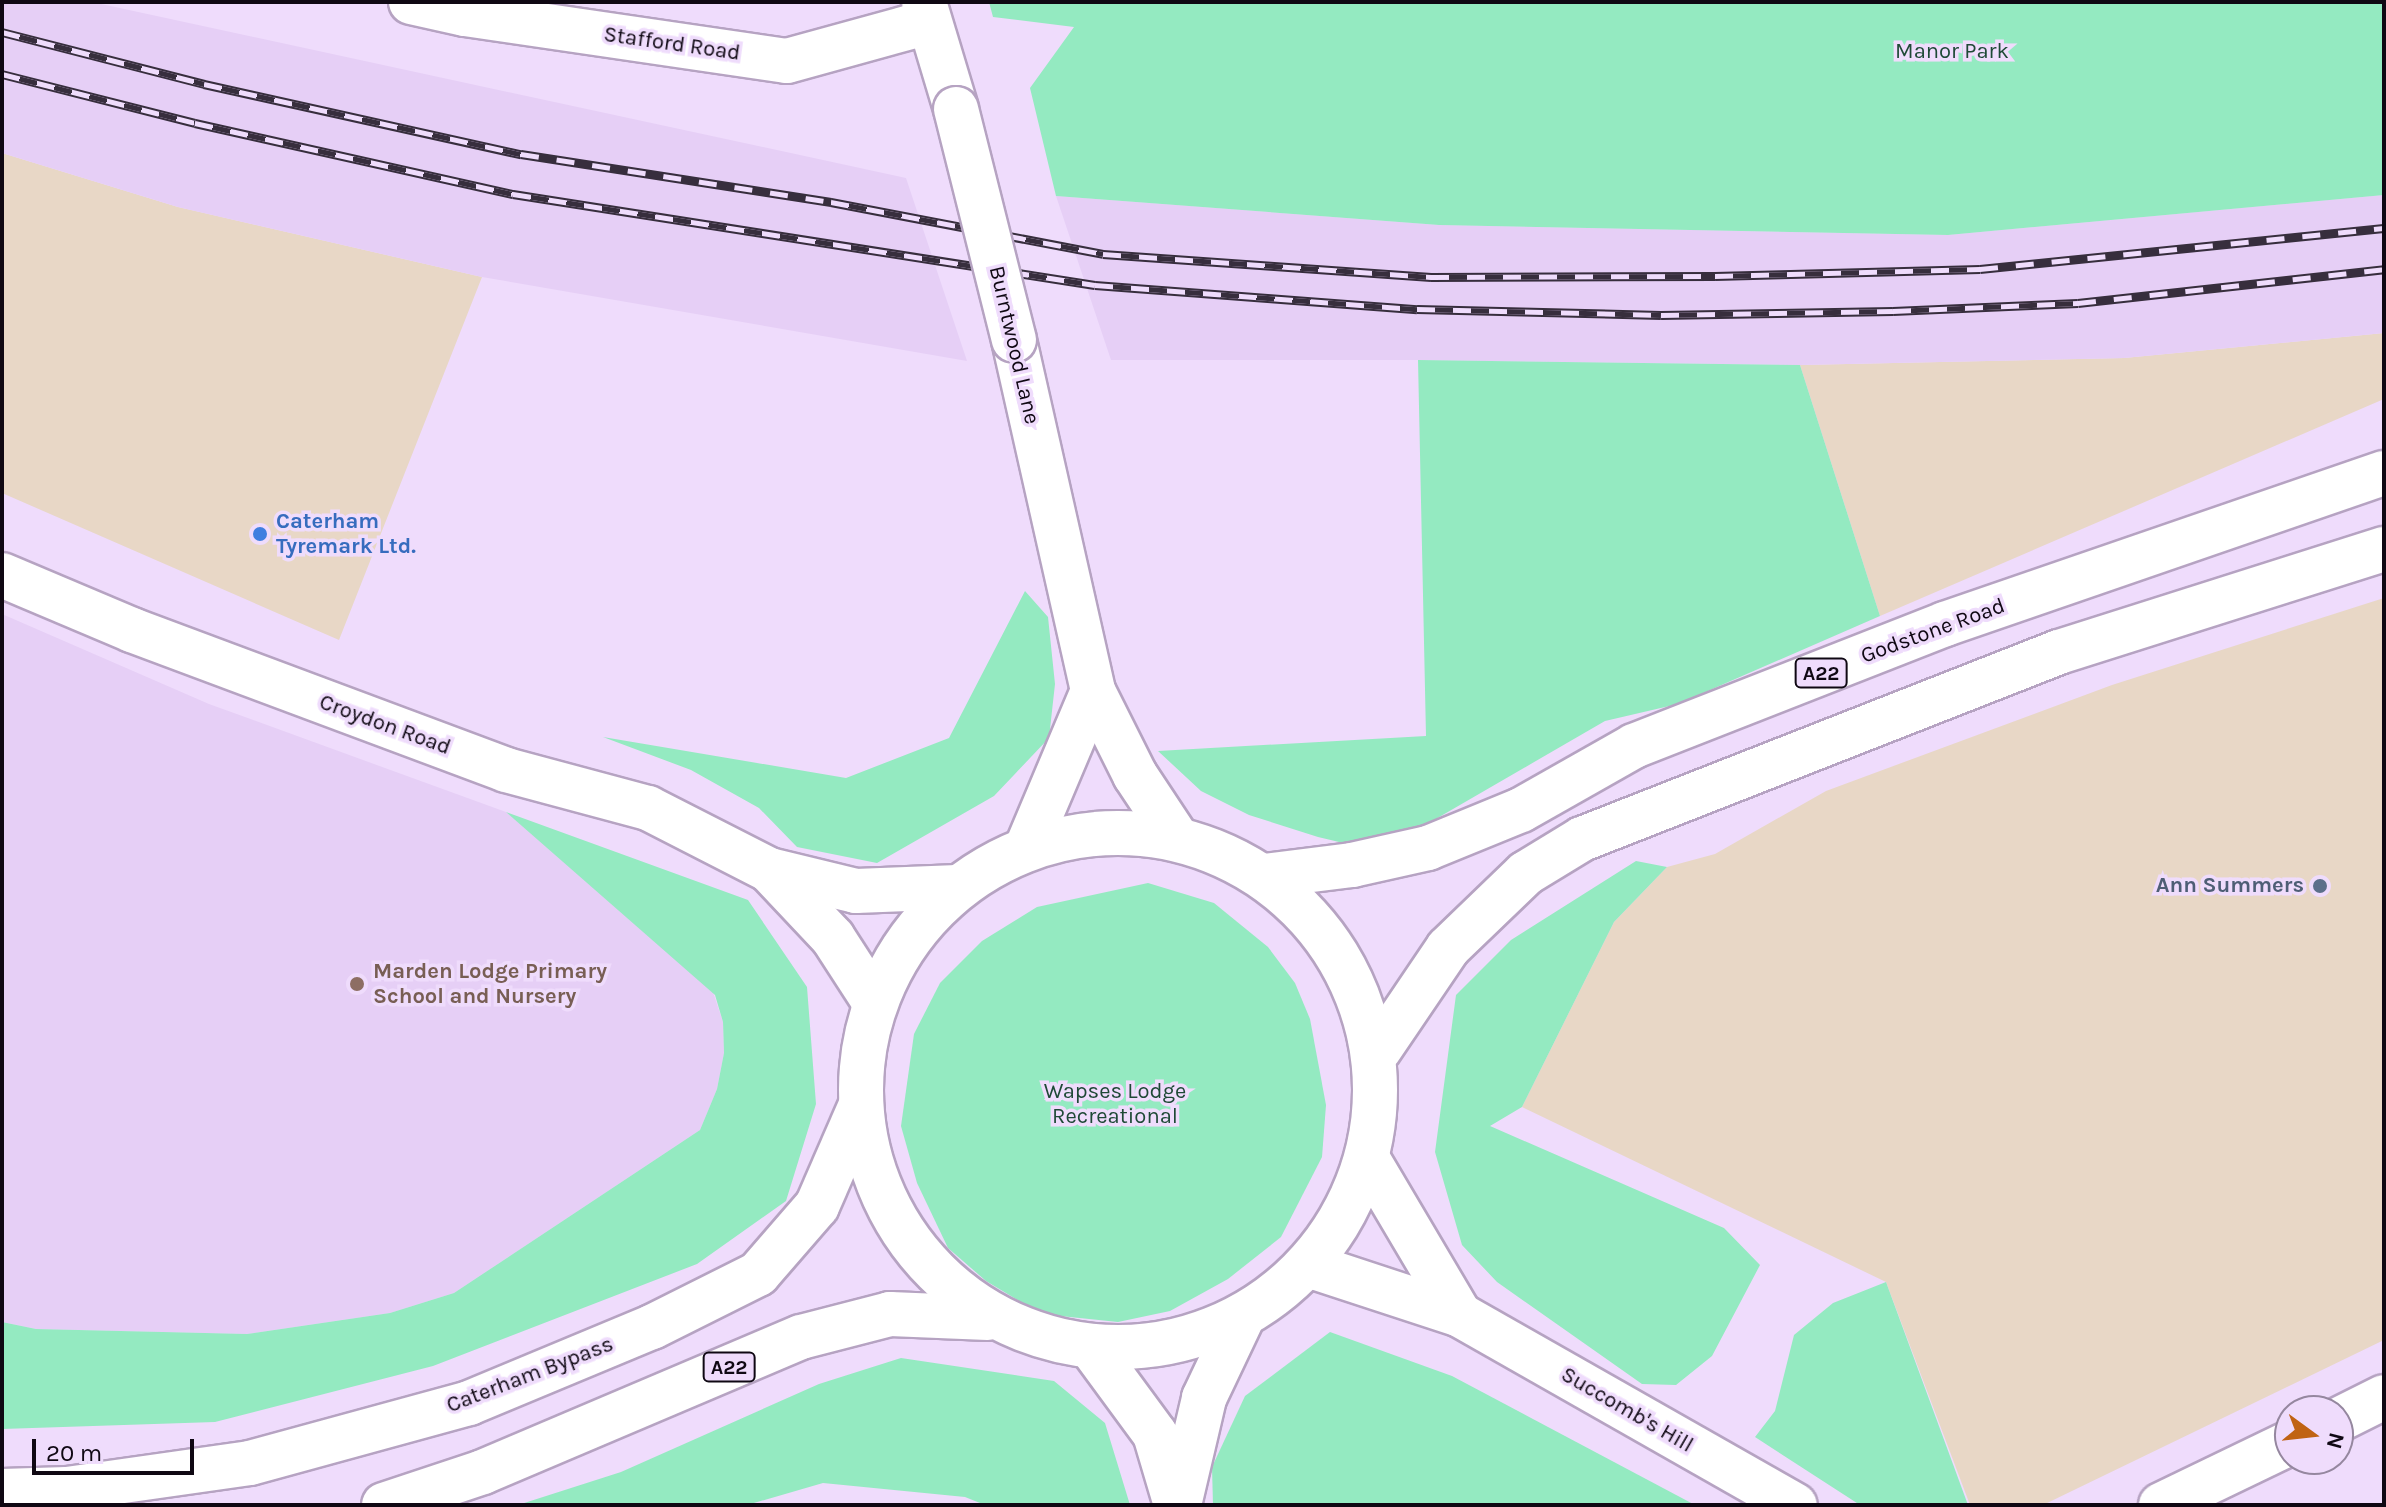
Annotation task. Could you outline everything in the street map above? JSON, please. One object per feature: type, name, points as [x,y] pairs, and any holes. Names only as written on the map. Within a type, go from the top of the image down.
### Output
[{"type":"main road","name":"Stafford Road","points":[[411,2],[465,14],[787,61],[927,12]]},
{"type":"main road","name":"Burntwood Lane","points":[[927,12],[956,109],[1014,340],[1093,691],[1135,775],[1176,837]]},
{"type":"main road","name":"Godstone Road","points":[[1264,876],[1352,865],[1428,848],[1521,810],[1634,746],[1945,624],[2384,473]]},
{"type":"main road","points":[[1379,1050],[1330,941],[1264,876],[1176,837],[1101,831],[1027,847],[958,887],[909,939],[875,1003],[860,1107],[878,1182],[907,1238],[936,1275],[988,1318],[1091,1347],[1144,1347],[1195,1337],[1243,1316],[1308,1265],[1367,1158],[1379,1050],[1448,948],[1526,873],[1582,839],[2059,652],[2384,549]]},
{"type":"main road","name":"Croydon Road","points":[[2,575],[132,630],[506,770],[648,808],[769,870],[856,891],[958,887]]},
{"type":"main road","points":[[1945,624],[1966,689]]},
{"type":"main road","points":[[1027,847],[1093,691]]},
{"type":"main road","name":"Croydon Road","points":[[769,870],[833,938],[875,1003]]},
{"type":"main road","name":"Caterham Bypass","points":[[2,1491],[67,1489],[250,1463],[469,1403],[652,1327],[758,1274],[817,1206],[860,1107]]},
{"type":"main road","name":"Succomb's Hill","points":[[1367,1158],[1460,1315]]},
{"type":"main road","name":"Succomb's Hill","points":[[1308,1265],[1460,1315],[1795,1505]]},
{"type":"main road","name":"A22","points":[[384,1505],[483,1472],[801,1337],[890,1314],[988,1318]]},
{"type":"main road","points":[[1177,1505],[1204,1398],[1243,1316]]},
{"type":"main road","points":[[1091,1347],[1155,1434],[1177,1505]]},
{"type":"main road","points":[[2354,1412],[2384,1397]]},
{"type":"main road","points":[[2161,1505],[2274,1451]]},
{"type":"shaded area","points":[[2,2],[92,2],[906,178],[967,361],[482,277],[178,207],[2,153]]},
{"type":"shaded area","points":[[2,153],[178,207],[482,277],[339,640],[2,493]]},
{"type":"shaded area","points":[[2384,195],[2384,333],[2124,358],[1800,365],[1111,360],[1056,196],[1439,225],[1948,235]]},
{"type":"shaded area","points":[[2384,333],[2384,399],[1880,616],[1800,365],[2124,358]]},
{"type":"shaded area","points":[[2384,598],[2384,1340],[2043,1505],[1970,1505],[1886,1282],[1522,1107],[1614,922],[1667,867],[1715,854],[1826,791],[2112,685]]},
{"type":"shaded area","name":"Marden Lodge Primary School and Nursery","points":[[2,614],[209,704],[506,812],[707,974],[723,1022],[724,1053],[717,1089],[700,1130],[454,1293],[390,1313],[247,1334],[36,1329],[2,1322]]},
{"type":"green space","name":"Manor Park","points":[[989,2],[2384,2],[2384,195],[1948,235],[1439,225],[1056,196],[1030,88],[1074,27],[993,17]]},
{"type":"green space","points":[[1418,360],[1800,365],[1880,616],[1678,704],[1605,721],[1396,842],[1356,846],[1318,837],[1249,815],[1201,791],[1158,751],[1426,736]]},
{"type":"green space","points":[[1025,591],[1048,617],[1055,684],[1049,738],[994,796],[877,863],[797,847],[759,808],[691,770],[603,737],[846,778],[949,738]]},
{"type":"green space","points":[[506,812],[748,900],[807,987],[816,1104],[786,1201],[697,1264],[433,1366],[215,1422],[2,1429],[2,1322],[36,1329],[247,1334],[390,1313],[454,1293],[700,1130],[717,1089],[724,1053],[723,1022],[715,995]]},
{"type":"green space","points":[[1636,861],[1667,867],[1614,922],[1522,1107],[1490,1126],[1724,1228],[1760,1265],[1712,1356],[1676,1385],[1642,1384],[1497,1282],[1462,1245],[1435,1152],[1456,995],[1511,940]]},
{"type":"green space","name":"Wapses Lodge Recreational","points":[[1148,883],[1214,903],[1268,947],[1295,983],[1310,1019],[1326,1105],[1322,1157],[1281,1237],[1228,1279],[1170,1311],[1118,1322],[1041,1314],[986,1281],[948,1248],[917,1183],[901,1126],[914,1034],[940,983],[982,941],[1037,907]]},
{"type":"green space","points":[[1886,1282],[1968,1505],[1860,1505],[1755,1437],[1775,1411],[1794,1335],[1833,1303]]},
{"type":"green space","points":[[1330,1332],[1452,1376],[1695,1505],[1213,1505],[1212,1467],[1245,1396]]},
{"type":"green space","points":[[901,1358],[1054,1381],[1105,1423],[1130,1505],[985,1505],[965,1497],[823,1483],[747,1505],[518,1505],[621,1472],[819,1384]]},
{"type":"railway","points":[[2,32],[204,84],[521,154],[831,202],[1103,254],[1431,277],[1715,276],[1980,269],[2384,228]]},
{"type":"railway","points":[[2,74],[195,123],[513,194],[1095,285],[1417,309],[1661,315],[1893,311],[2078,303],[2384,269]]},
{"type":"place","name":"Caterham Tyremark Ltd.","points":[[260,534]]},
{"type":"place","name":"Ann Summers","points":[[2320,886]]},
{"type":"place","name":"Marden Lodge Primary School and Nursery","points":[[357,984]]}]
